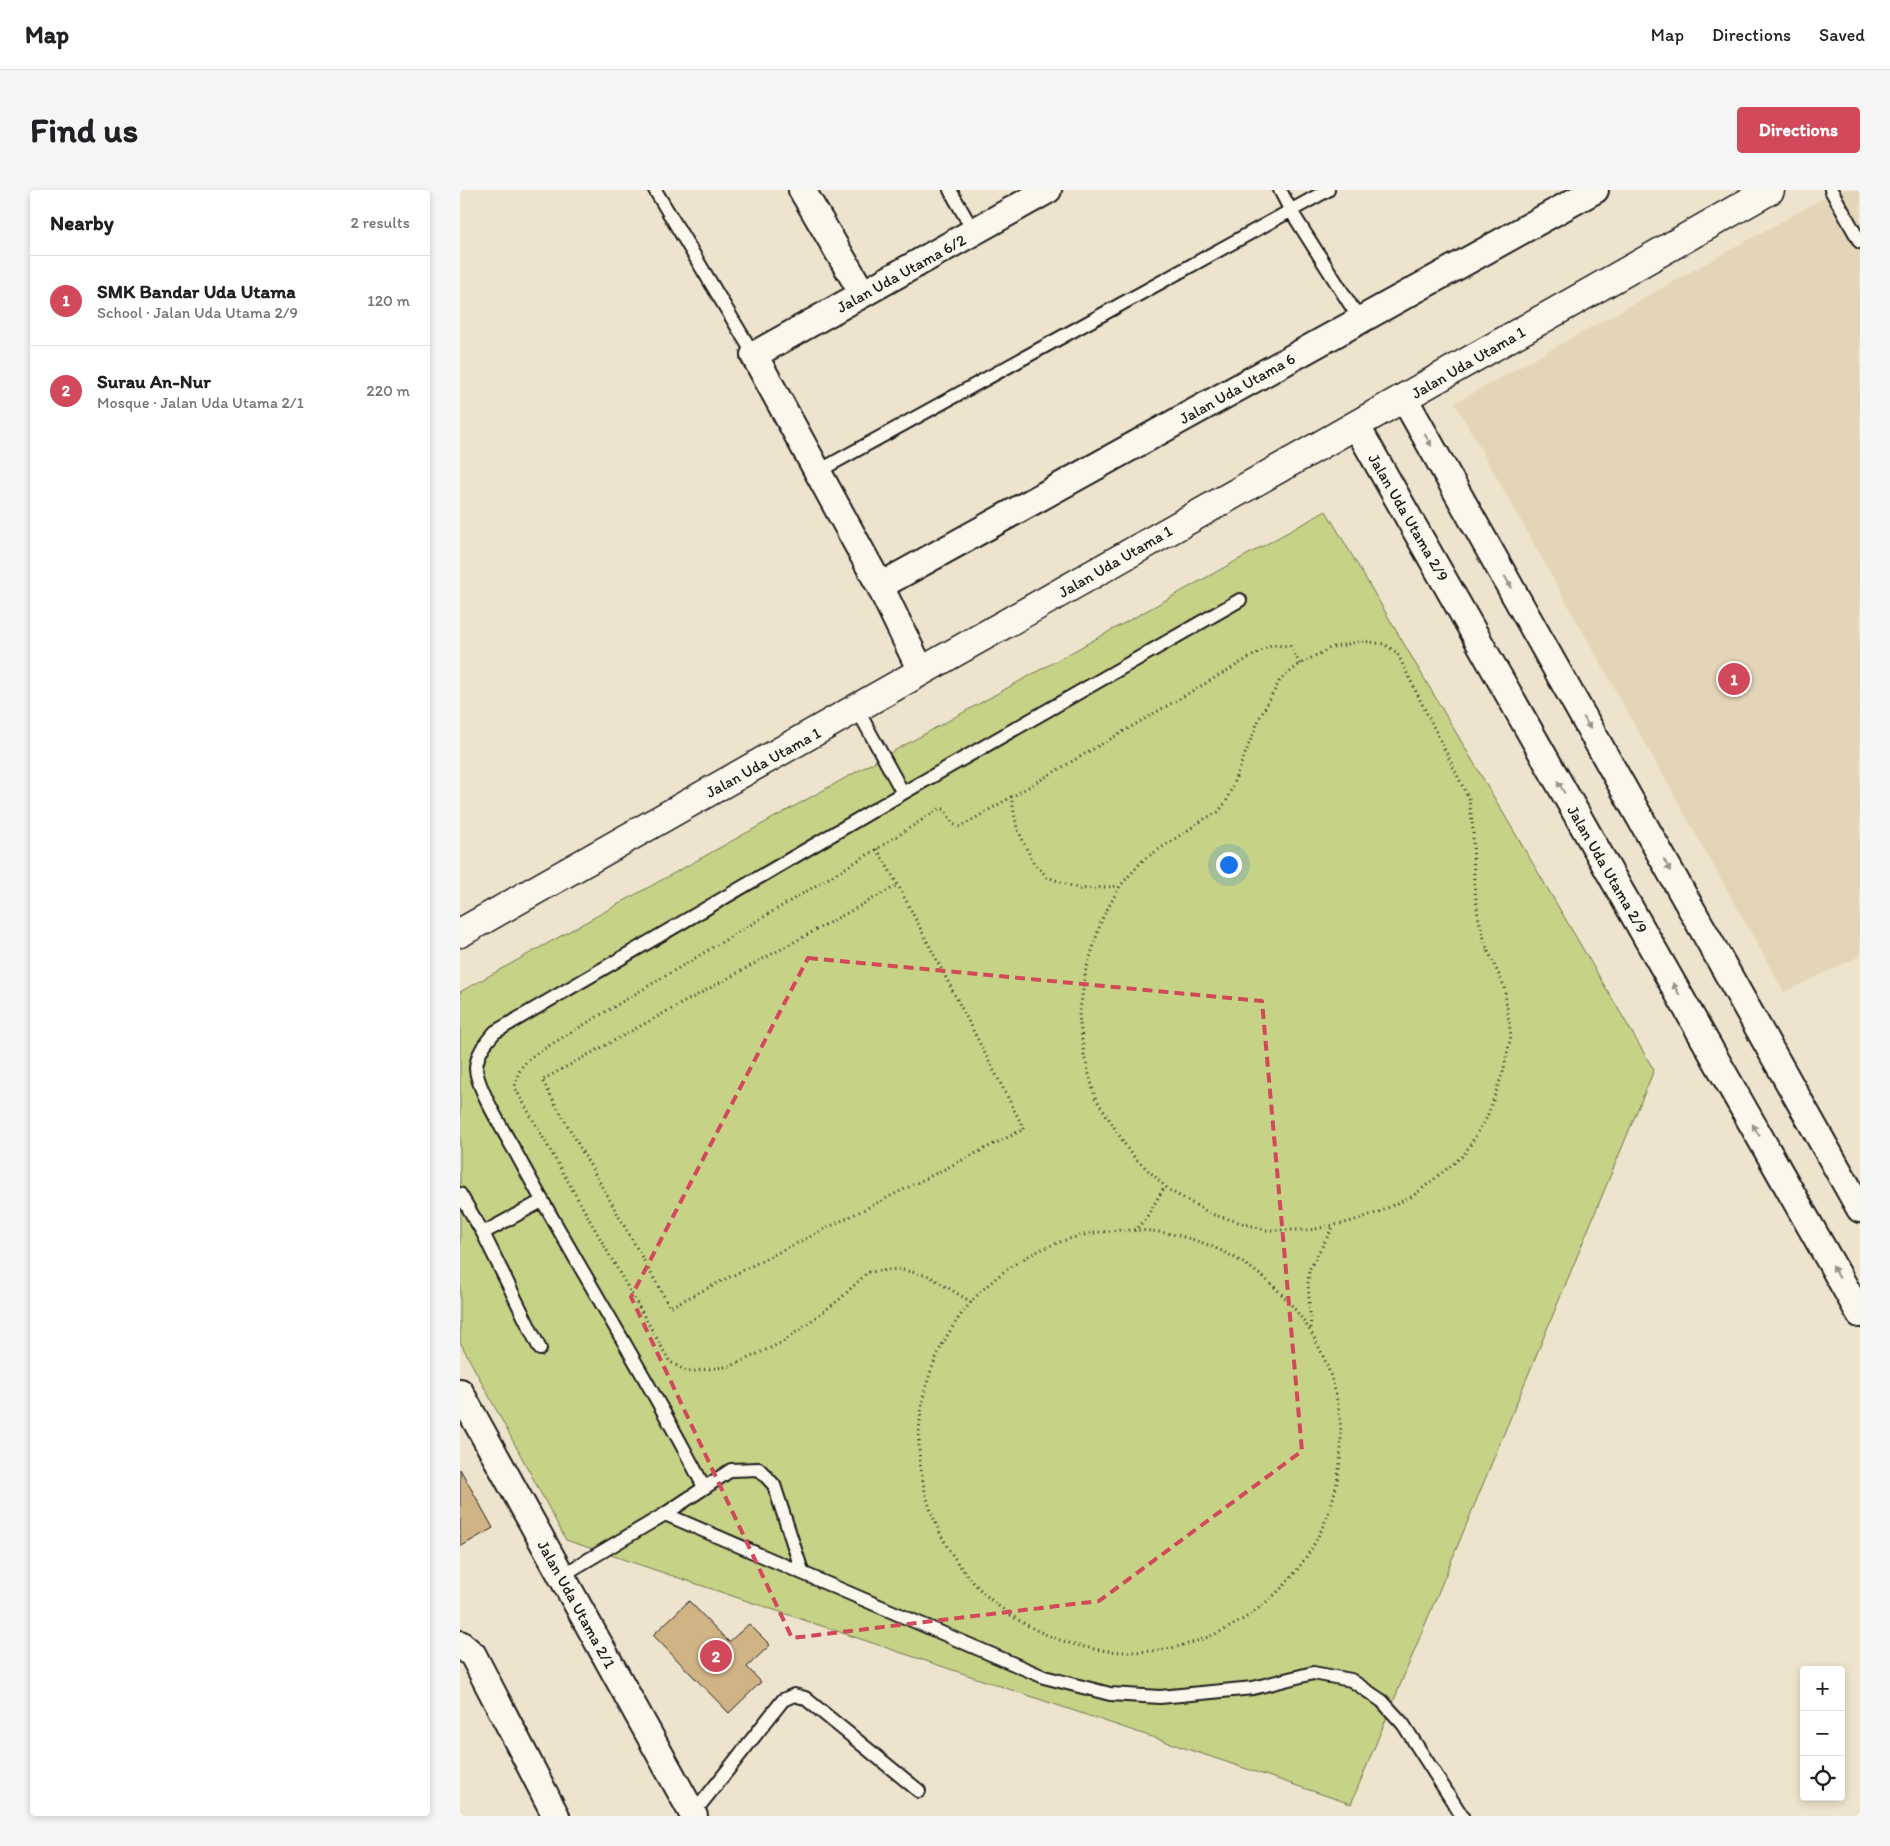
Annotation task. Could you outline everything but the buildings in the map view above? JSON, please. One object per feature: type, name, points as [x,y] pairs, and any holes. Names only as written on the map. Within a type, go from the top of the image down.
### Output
[{"type":"street","points":[[802,190],[863,294]]},
{"type":"street","name":"Jalan Uda Utama 6/2","points":[[754,355],[1048,190]]},
{"type":"street","name":"Jalan Uda Utama 6","points":[[880,586],[1594,190]]},
{"type":"street","name":"Jalan Uda Utama 1","points":[[460,933],[1770,190]]},
{"type":"street","points":[[754,355],[880,586],[921,671]]},
{"type":"street","points":[[1404,398],[1860,1209]]},
{"type":"street","name":"Jalan Uda Utama 2/9","points":[[1356,425],[1860,1314]]},
{"type":"street","name":"Jalan Uda Utama 2/1","points":[[460,1392],[694,1815]]},
{"type":"street","points":[[460,1644],[473,1656],[556,1816]]},
{"type":"lane","points":[[655,190],[754,355]]},
{"type":"lane","points":[[950,190],[974,232]]},
{"type":"lane","points":[[1280,190],[1291,211],[1360,320]]},
{"type":"lane","points":[[817,472],[1328,190]]},
{"type":"lane","points":[[1831,190],[1860,242]]},
{"type":"lane","points":[[704,1487],[677,1435],[542,1201],[482,1092],[476,1068],[482,1046],[495,1032],[903,793],[1240,600]]},
{"type":"lane","points":[[857,709],[903,793]]},
{"type":"lane","points":[[460,1194],[483,1233],[540,1349]]},
{"type":"lane","points":[[483,1233],[542,1201]]},
{"type":"lane","points":[[561,1576],[664,1514],[731,1470],[759,1468],[774,1485],[802,1571]]},
{"type":"lane","points":[[664,1514],[802,1571],[1044,1677],[1110,1694],[1160,1697],[1244,1689],[1313,1673],[1351,1680],[1382,1701],[1403,1724],[1462,1816]]},
{"type":"lane","points":[[694,1815],[783,1700],[794,1695],[805,1698],[919,1791]]},
{"type":"path","points":[[1362,641],[1384,644],[1397,653],[1469,799],[1473,830],[1474,883],[1478,916],[1486,946],[1504,986],[1511,1036],[1503,1072],[1487,1117],[1464,1155],[1412,1196],[1379,1212],[1310,1230],[1266,1230],[1211,1214],[1169,1190],[1131,1154],[1095,1097],[1084,1055],[1079,1016],[1086,970],[1102,919],[1120,886],[1143,860],[1218,812],[1226,802],[1260,719],[1280,680],[1300,664],[1330,648],[1362,641]]},
{"type":"path","points":[[971,1302],[929,1276],[898,1269],[868,1272],[840,1299],[783,1342],[731,1366],[688,1372],[670,1362],[516,1088],[517,1074],[524,1063],[555,1042],[877,849],[939,809],[944,809],[953,824],[960,827],[1271,646],[1290,646],[1300,664]]},
{"type":"path","points":[[1011,796],[1017,828],[1033,862],[1047,877],[1080,889],[1120,886]]},
{"type":"path","points":[[877,849],[898,885],[1024,1129],[670,1307],[542,1080],[898,885]]},
{"type":"path","points":[[1134,1232],[1145,1220],[1165,1186]]},
{"type":"path","points":[[1310,1329],[1309,1270],[1334,1225]]},
{"type":"path","points":[[1160,1230],[1214,1248],[1255,1275],[1289,1302],[1325,1351],[1342,1435],[1340,1466],[1334,1501],[1322,1531],[1306,1557],[1284,1586],[1254,1614],[1225,1632],[1169,1650],[1132,1653],[1103,1650],[1061,1639],[1019,1621],[995,1604],[962,1564],[938,1530],[922,1483],[920,1443],[925,1394],[935,1357],[959,1317],[984,1286],[1011,1260],[1060,1239],[1134,1232],[1160,1230]]},
{"type":"highlighted area","points":[[808,958],[1262,1001],[1302,1451],[1099,1601],[792,1638],[631,1297]]},
{"type":"shaded area","points":[[1838,190],[1860,190],[1860,956],[1784,992],[1455,403]]},
{"type":"green space","points":[[1326,511],[1654,1070],[1351,1804],[566,1540],[460,1342],[460,992]]},
{"type":"place","name":"SMK Bandar Uda Utama","points":[[1734,679]]},
{"type":"place","name":"Surau An-Nur","points":[[716,1656]]}]
